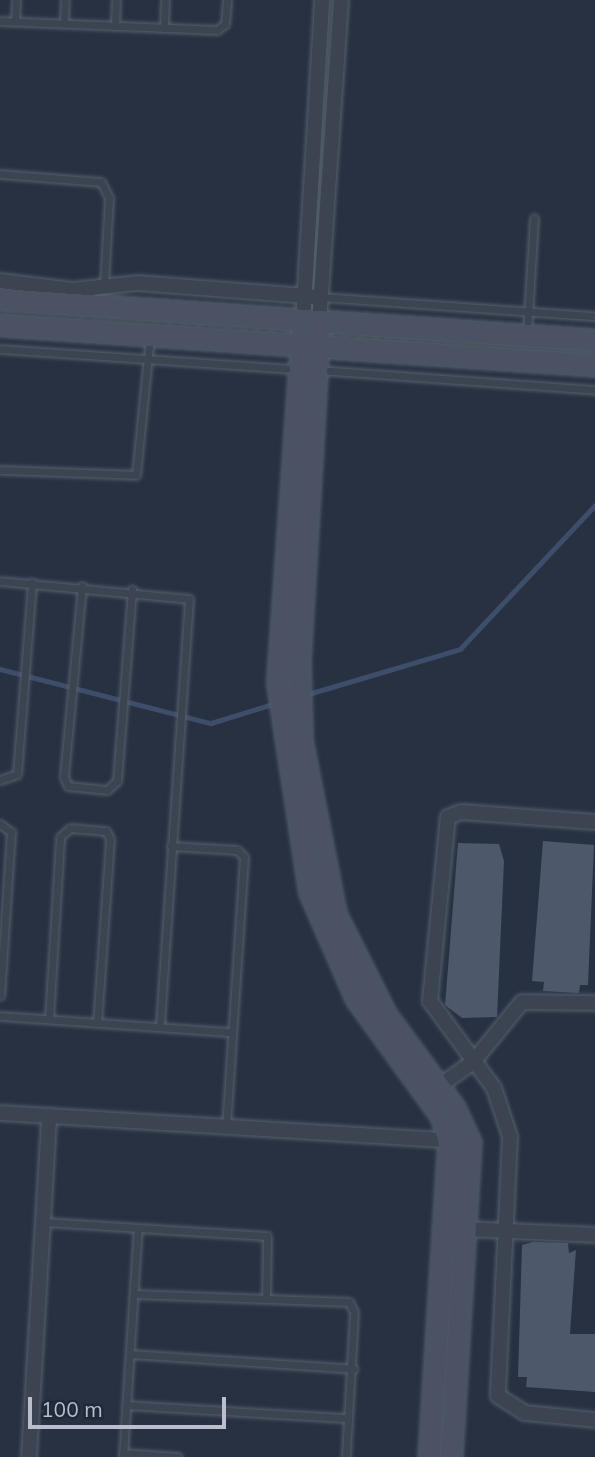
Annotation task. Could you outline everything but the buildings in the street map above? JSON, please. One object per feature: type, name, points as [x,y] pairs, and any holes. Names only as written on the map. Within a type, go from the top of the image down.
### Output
[{"type":"street","points":[[311,323],[304,296],[322,0]]},
{"type":"street","points":[[341,0],[321,296],[311,323],[307,370],[290,699],[313,899],[356,998],[460,1142],[429,1457]]},
{"type":"street","points":[[317,94],[335,94]]},
{"type":"street","points":[[0,281],[72,290],[104,286],[321,296]]},
{"type":"street","points":[[0,299],[311,323],[595,340]]},
{"type":"street","points":[[0,325],[595,365]]},
{"type":"street","points":[[290,699],[335,914],[379,1004],[438,1087],[460,1142],[467,1228],[451,1457]]},
{"type":"street","points":[[595,822],[461,812],[444,825],[430,1002],[498,1095],[510,1137],[498,1396],[526,1413],[595,1420]]},
{"type":"street","points":[[438,1087],[473,1062],[522,1002],[595,1003]]},
{"type":"street","points":[[0,1113],[460,1142]]},
{"type":"street","points":[[29,1457],[49,1116]]},
{"type":"street","points":[[467,1228],[595,1235]]},
{"type":"lane","points":[[15,21],[16,0]]},
{"type":"lane","points":[[64,23],[65,0]]},
{"type":"lane","points":[[115,26],[116,0]]},
{"type":"lane","points":[[164,28],[165,0]]},
{"type":"lane","points":[[0,20],[217,30],[225,24],[227,0]]},
{"type":"lane","points":[[0,173],[101,182],[109,198],[104,286]]},
{"type":"lane","points":[[526,336],[534,218]]},
{"type":"lane","points":[[321,296],[595,316]]},
{"type":"lane","points":[[0,470],[136,475],[150,335]]},
{"type":"lane","points":[[0,349],[595,390]]},
{"type":"lane","points":[[0,581],[132,590],[189,598],[160,1027]]},
{"type":"lane","points":[[0,780],[17,774],[32,583]]},
{"type":"lane","points":[[82,586],[64,777],[73,787],[107,790],[117,781],[132,590]]},
{"type":"lane","points":[[0,824],[11,832],[0,996]]},
{"type":"lane","points":[[49,1019],[60,837],[70,828],[106,831],[110,839],[97,1023]]},
{"type":"lane","points":[[171,846],[237,850],[244,857],[226,1127]]},
{"type":"lane","points":[[0,1016],[231,1032]]},
{"type":"lane","points":[[44,1222],[267,1236],[266,1298]]},
{"type":"lane","points":[[138,1228],[123,1455],[178,1457]]},
{"type":"lane","points":[[134,1294],[349,1302],[353,1369],[346,1457]]},
{"type":"lane","points":[[130,1354],[353,1369]]},
{"type":"lane","points":[[126,1405],[348,1418]]},
{"type":"waterway","points":[[305,695],[460,649],[595,505]]},
{"type":"waterway","points":[[0,669],[211,723],[276,703]]}]
